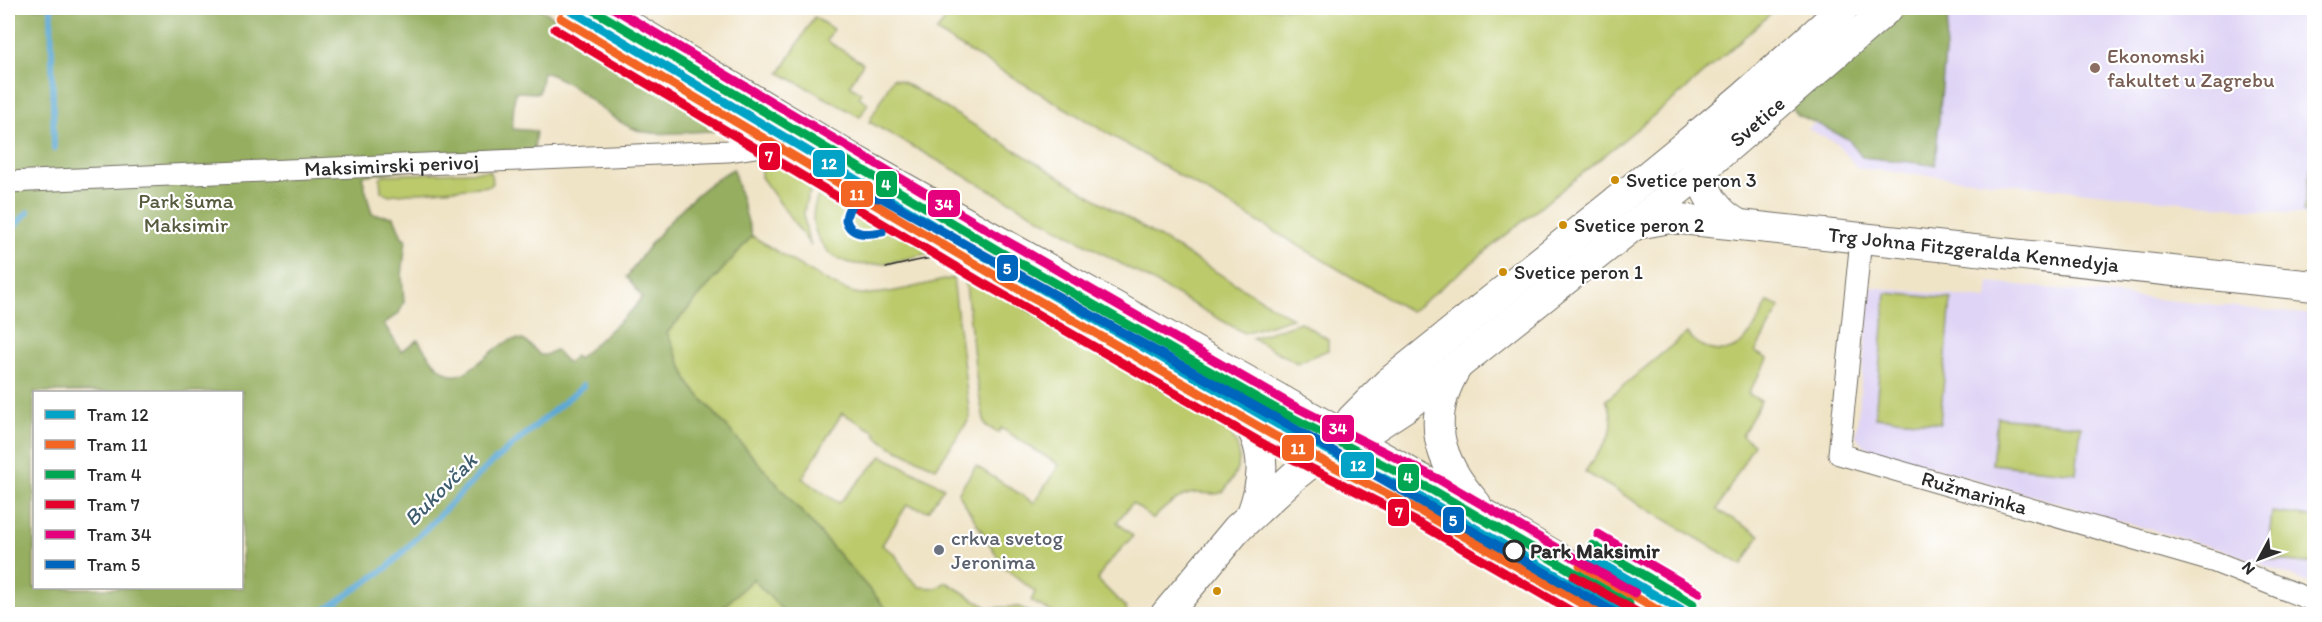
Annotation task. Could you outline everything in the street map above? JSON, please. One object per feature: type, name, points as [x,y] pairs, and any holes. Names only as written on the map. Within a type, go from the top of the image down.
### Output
[{"type":"main road","points":[[599,8],[856,161],[1485,515],[1654,615]]},
{"type":"main road","name":"Svetice","points":[[1344,436],[1352,419],[1387,384],[1629,192],[1843,8]]},
{"type":"main road","name":"Svetice","points":[[1344,436],[1362,433],[1382,424],[1457,365],[1700,173],[1888,8]]},
{"type":"main road","points":[[1698,134],[1697,158],[1700,173],[1716,206],[1730,220],[1740,225]]},
{"type":"main road","name":"Trg Johna Fitzgeralda Kennedyja","points":[[1636,224],[1670,218],[2314,286]]},
{"type":"main road","points":[[1176,342],[1237,406],[1256,431],[1263,459],[1259,491],[1252,514]]},
{"type":"main road","points":[[1457,365],[1439,406],[1438,432],[1444,457],[1454,478],[1485,515]]},
{"type":"main road","points":[[1166,615],[1216,552],[1252,514],[1344,436]]},
{"type":"street","name":"Maksimirski perivoj","points":[[8,182],[714,152],[776,144]]},
{"type":"street","name":"Ružmarinka","points":[[1861,239],[1839,454],[2184,552],[2253,576],[2314,601]]},
{"type":"shaded area","name":"Ekonomski fakultet u Zagrebu","points":[[1943,8],[2314,8],[2314,216],[1857,168],[1839,145],[1808,129]]},
{"type":"shaded area","points":[[1989,282],[2314,315],[2314,585],[2232,553],[1870,449],[1862,444],[1856,435],[1871,287],[1987,299]]},
{"type":"green space","name":"Park šuma Maksimir","points":[[8,8],[539,8],[720,116],[722,128],[716,131],[645,132],[613,118],[569,84],[543,72],[539,93],[515,92],[512,129],[536,131],[534,149],[362,176],[372,214],[394,217],[402,237],[406,239],[402,276],[404,302],[399,313],[384,324],[401,351],[418,340],[435,364],[449,374],[457,375],[466,372],[494,350],[513,340],[525,341],[540,355],[546,355],[555,350],[568,363],[575,356],[578,359],[633,309],[642,297],[627,277],[661,231],[702,190],[733,169],[752,236],[667,333],[690,385],[891,614],[786,614],[753,579],[716,614],[8,614]]},
{"type":"green space","points":[[955,8],[1777,8],[1680,94],[1411,312],[936,32]]},
{"type":"green space","points":[[1898,8],[1949,8],[1935,165],[1862,157],[1848,139],[1799,115],[1790,105]]},
{"type":"green space","points":[[814,17],[833,29],[827,41],[863,63],[850,85],[861,93],[859,97],[868,103],[860,117],[780,73]]},
{"type":"green space","points":[[893,78],[1292,318],[1244,333],[869,122]]},
{"type":"green space","points":[[2314,149],[2314,214],[2303,212]]},
{"type":"green space","points":[[788,162],[816,180],[807,197],[804,212],[805,228],[811,246],[761,177],[761,170],[768,163]]},
{"type":"green space","points":[[490,171],[493,183],[490,186],[387,195],[381,191],[380,178],[384,175]]},
{"type":"green space","points":[[825,185],[937,251],[887,263],[853,263],[838,259],[825,249],[814,226],[814,208]]},
{"type":"green space","points":[[752,236],[823,279],[852,292],[884,293],[953,278],[970,418],[936,468],[890,446],[875,435],[876,432],[842,413],[802,478],[839,503],[882,456],[944,487],[928,511],[907,505],[882,545],[895,554],[908,576],[920,587],[937,588],[946,582],[988,608],[1020,607],[1032,614],[891,614],[690,385],[667,333]]},
{"type":"green space","points":[[990,266],[1097,328],[1113,340],[1104,339],[993,277]]},
{"type":"green space","points":[[965,276],[982,283],[1223,424],[1235,442],[1239,458],[1238,466],[1223,492],[1185,495],[1153,519],[1132,503],[1117,522],[1133,536],[1104,568],[1098,580],[1126,608],[1128,614],[1055,614],[1031,601],[1035,592],[1004,567],[958,493],[976,466],[1034,503],[1059,465],[1001,428],[998,433],[985,425],[977,384]]},
{"type":"green space","points":[[1886,293],[1951,299],[1940,423],[1875,417]]},
{"type":"green space","points":[[1768,302],[1780,307],[1755,352],[1768,359],[1748,394],[1761,401],[1742,436],[1754,444],[1717,510],[1760,535],[1742,565],[1585,472],[1611,431],[1612,422],[1606,400],[1687,333],[1710,350],[1729,350],[1737,346],[1750,334]]},
{"type":"green space","points":[[1300,322],[1328,339],[1328,350],[1297,363],[1252,338]]},
{"type":"green space","points":[[1997,417],[2081,426],[2076,473],[1992,464]]},
{"type":"green space","points":[[2272,512],[2314,517],[2314,564],[2267,559]]},
{"type":"green space","points":[[753,579],[786,614],[716,614]]},
{"type":"waterway","points":[[51,8],[54,149]]},
{"type":"waterway","points":[[8,233],[28,212]]},
{"type":"waterway","name":"Bukovčak","points":[[319,614],[388,567],[488,466],[583,386]]},
{"type":"tram line","name":"12","points":[[567,8],[993,261],[1279,425],[1428,501],[1623,614]]},
{"type":"tram line","name":"4","points":[[590,8],[999,251],[1285,414],[1434,491],[1629,604]]},
{"type":"tram line","name":"34","points":[[613,8],[1005,240],[1290,404],[1440,480],[1635,593]]},
{"type":"tram line","name":"11","points":[[561,18],[987,271],[1273,435],[1422,512],[1600,614]]},
{"type":"tram line","name":"7","points":[[555,29],[981,282],[1267,446],[1417,522],[1576,614]]},
{"type":"tram line","name":"5","points":[[882,232],[856,232],[846,220],[850,208],[863,199],[882,198],[1274,417],[1617,614]]},
{"type":"tram line","points":[[886,268],[952,256],[993,261]]},
{"type":"tram line","name":"34","points":[[1598,534],[1699,593]]},
{"type":"tram line","name":"4","points":[[1592,545],[1693,604]]},
{"type":"tram line","name":"12","points":[[1586,555],[1687,614]]},
{"type":"tram line","name":"11","points":[[1580,565],[1664,614]]},
{"type":"tram line","name":"7","points":[[1574,576],[1640,614]]},
{"type":"place","name":"Ekonomski fakultet u Zagrebu","points":[[2095,68]]},
{"type":"place","name":"Svetice peron 3","points":[[1615,180]]},
{"type":"place","name":"Svetice peron 2","points":[[1563,225]]},
{"type":"place","name":"Svetice peron 1","points":[[1503,272]]},
{"type":"place","name":"crkva svetog Jeronima","points":[[939,550]]},
{"type":"place","name":"Park Maksimir","points":[[1514,551]]}]
